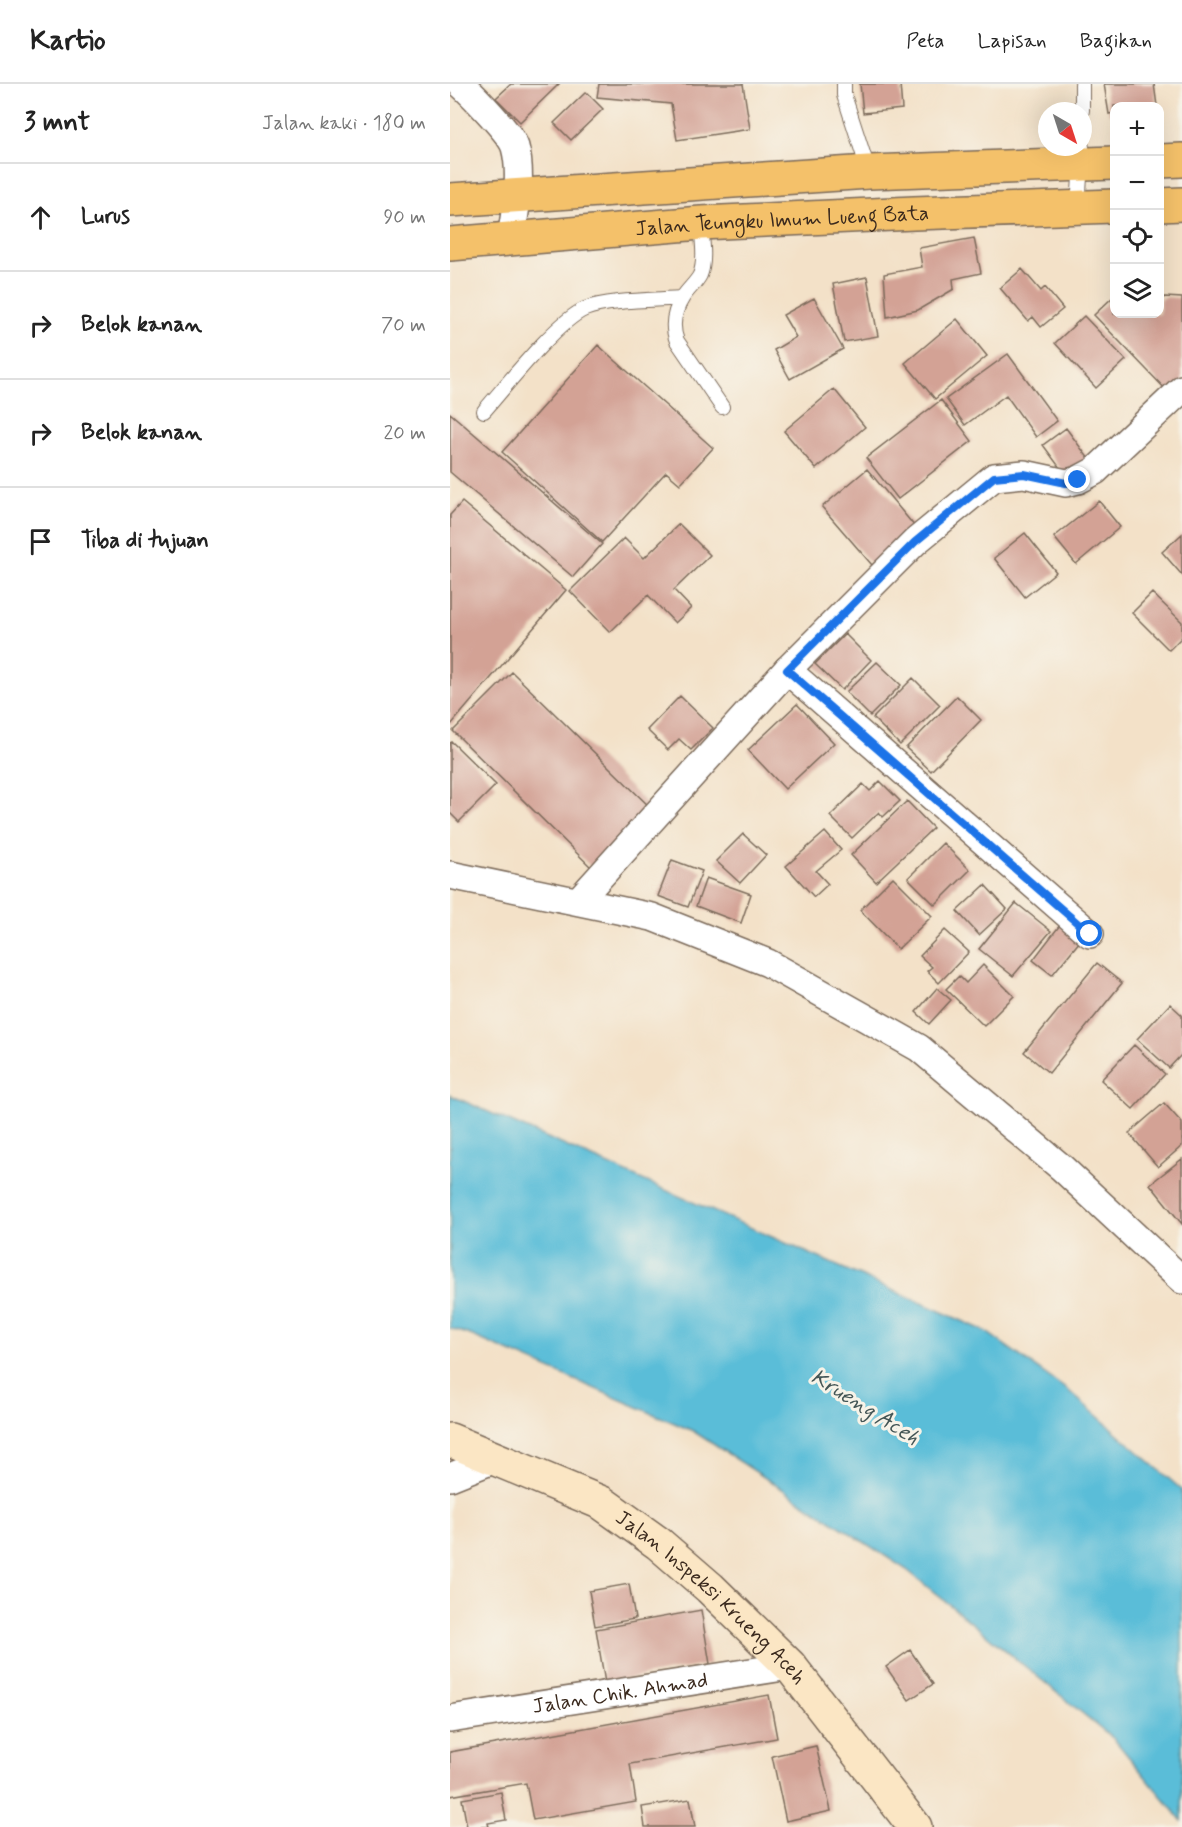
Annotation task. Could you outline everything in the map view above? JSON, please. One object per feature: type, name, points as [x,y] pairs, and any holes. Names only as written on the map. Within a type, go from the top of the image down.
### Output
[{"type":"highway","name":"Jalan Teungku Imum Lueng Bata","points":[[450,200],[1069,156]]},
{"type":"highway","name":"Jalan Teungku Imum Lueng Bata","points":[[1086,156],[1110,162]]},
{"type":"highway","points":[[1164,161],[1182,160]]},
{"type":"highway","points":[[1164,205],[1182,204]]},
{"type":"highway","name":"Jalan Teungku Imum Lueng Bata","points":[[450,244],[701,223],[1110,206]]},
{"type":"street","points":[[461,84],[481,104],[514,145],[518,168],[511,239]]},
{"type":"street","points":[[578,901],[787,670],[915,542],[994,477],[1024,474],[1066,483],[1078,480],[1095,471],[1182,389]]},
{"type":"street","points":[[787,670],[1090,934]]},
{"type":"street","points":[[450,875],[652,917],[768,963],[919,1048],[1062,1168],[1182,1280]]},
{"type":"street","name":"Jalan Inspeksi Krueng Aceh","points":[[450,1440],[602,1503],[658,1544],[710,1588],[790,1666],[915,1827]]},
{"type":"street","points":[[450,1477],[495,1459]]},
{"type":"street","name":"Jalan Chik. Ahmad","points":[[450,1719],[790,1666]]},
{"type":"lane","points":[[844,84],[844,95],[869,172]]},
{"type":"lane","points":[[1082,84],[1082,102]]},
{"type":"lane","points":[[1078,207],[1082,156]]},
{"type":"lane","points":[[701,223],[702,265],[699,276],[682,298],[673,323],[674,333],[677,341],[722,407]]},
{"type":"lane","points":[[484,411],[575,314],[598,306],[682,298]]},
{"type":"water","name":"Krueng Aceh","points":[[450,1095],[985,1331],[1070,1392],[1182,1490],[1182,1821],[1114,1739],[907,1570],[693,1431],[450,1328]]},
{"type":"building","points":[[511,84],[559,84],[520,122],[496,98]]},
{"type":"building","points":[[599,84],[743,84],[750,129],[677,140],[671,104],[597,97]]},
{"type":"building","points":[[860,84],[900,84],[902,109],[863,113]]},
{"type":"building","points":[[1104,84],[1154,84],[1156,102],[1110,102],[1109,114]]},
{"type":"building","points":[[586,92],[603,109],[571,140],[554,123]]},
{"type":"building","points":[[974,238],[981,273],[953,279],[954,289],[918,310],[887,317],[884,274],[922,267],[919,248]]},
{"type":"building","points":[[1022,269],[1041,291],[1045,287],[1063,309],[1041,327],[1033,317],[1028,321],[1000,288]]},
{"type":"building","points":[[867,277],[878,336],[844,342],[833,284]]},
{"type":"building","points":[[814,298],[843,349],[790,379],[774,350],[796,337],[783,315]]},
{"type":"building","points":[[1164,298],[1182,298],[1182,384],[1171,395],[1094,315],[1110,300],[1110,318],[1164,318]]},
{"type":"building","points":[[1084,316],[1126,360],[1096,388],[1055,343]]},
{"type":"building","points":[[957,319],[987,356],[935,399],[905,363]]},
{"type":"building","points":[[598,345],[713,448],[680,484],[666,472],[602,542],[502,452]]},
{"type":"building","points":[[1008,354],[1057,421],[1036,437],[1006,395],[965,425],[946,399]]},
{"type":"building","points":[[834,389],[865,427],[816,469],[784,431]]},
{"type":"building","points":[[941,400],[972,441],[898,499],[866,458]]},
{"type":"building","points":[[450,413],[602,544],[573,577],[450,472]]},
{"type":"building","points":[[1066,428],[1089,459],[1066,476],[1043,445]]},
{"type":"building","points":[[867,469],[916,528],[872,565],[822,507]]},
{"type":"building","points":[[1099,501],[1120,527],[1076,564],[1054,537]]},
{"type":"building","points":[[462,502],[566,590],[450,726],[450,515]]},
{"type":"building","points":[[679,524],[710,555],[674,590],[691,608],[675,623],[648,595],[610,632],[570,591],[624,538],[644,558]]},
{"type":"building","points":[[1025,533],[1056,572],[1025,597],[994,558]]},
{"type":"building","points":[[1182,534],[1182,575],[1162,552]]},
{"type":"building","points":[[1152,593],[1182,622],[1182,637],[1169,650],[1132,613]]},
{"type":"building","points":[[845,634],[871,660],[842,690],[815,664]]},
{"type":"building","points":[[877,662],[901,685],[870,716],[846,692]]},
{"type":"building","points":[[512,672],[656,813],[597,873],[453,731]]},
{"type":"building","points":[[913,678],[940,705],[900,745],[873,718]]},
{"type":"building","points":[[680,696],[713,728],[691,750],[679,739],[668,750],[647,730]]},
{"type":"building","points":[[957,696],[981,720],[931,771],[906,748]]},
{"type":"building","points":[[797,704],[834,743],[785,789],[748,750]]},
{"type":"building","points":[[452,742],[496,785],[459,822],[450,813],[450,743]]},
{"type":"building","points":[[880,781],[900,801],[883,817],[879,812],[852,838],[830,816],[863,784],[870,791]]},
{"type":"building","points":[[907,801],[933,828],[876,882],[851,855]]},
{"type":"building","points":[[825,832],[841,850],[816,871],[828,884],[814,897],[786,866]]},
{"type":"building","points":[[743,834],[766,855],[740,883],[716,861]]},
{"type":"building","points":[[943,843],[970,870],[935,905],[908,878]]},
{"type":"building","points":[[672,860],[702,871],[688,907],[658,896]]},
{"type":"building","points":[[893,877],[932,916],[898,949],[860,910]]},
{"type":"building","points":[[706,878],[751,894],[741,923],[696,906]]},
{"type":"building","points":[[985,885],[1007,909],[979,935],[957,911]]},
{"type":"building","points":[[1016,903],[1051,931],[1013,976],[979,949]]},
{"type":"building","points":[[1060,925],[1080,941],[1052,975],[1033,960]]},
{"type":"building","points":[[945,930],[969,952],[939,983],[927,971],[932,967],[920,956]]},
{"type":"building","points":[[1097,963],[1122,983],[1049,1073],[1024,1052]]},
{"type":"building","points":[[983,965],[1014,996],[984,1026],[946,989],[959,976],[966,983]]},
{"type":"building","points":[[937,988],[951,1000],[929,1024],[916,1012]]},
{"type":"building","points":[[1170,1004],[1182,1015],[1182,1054],[1169,1068],[1137,1039]]},
{"type":"building","points":[[1134,1045],[1165,1074],[1133,1109],[1101,1080]]},
{"type":"building","points":[[1164,1103],[1182,1123],[1182,1146],[1158,1167],[1129,1133]]},
{"type":"building","points":[[1182,1159],[1182,1224],[1150,1184]]},
{"type":"building","points":[[629,1584],[635,1619],[595,1626],[589,1591]]},
{"type":"building","points":[[701,1610],[710,1664],[605,1683],[596,1629]]},
{"type":"building","points":[[910,1650],[933,1684],[909,1700],[886,1667]]},
{"type":"building","points":[[769,1695],[777,1738],[630,1764],[636,1802],[533,1820],[526,1783],[450,1796],[450,1752]]},
{"type":"building","points":[[816,1746],[831,1811],[786,1821],[772,1756]]},
{"type":"building","points":[[501,1792],[506,1820],[488,1823],[489,1827],[467,1827],[462,1799]]},
{"type":"building","points":[[690,1799],[695,1827],[645,1827],[642,1807]]},
{"type":"route","points":[[1078,480],[1066,483],[1024,474],[994,477],[915,542],[787,670],[1090,934]]}]
